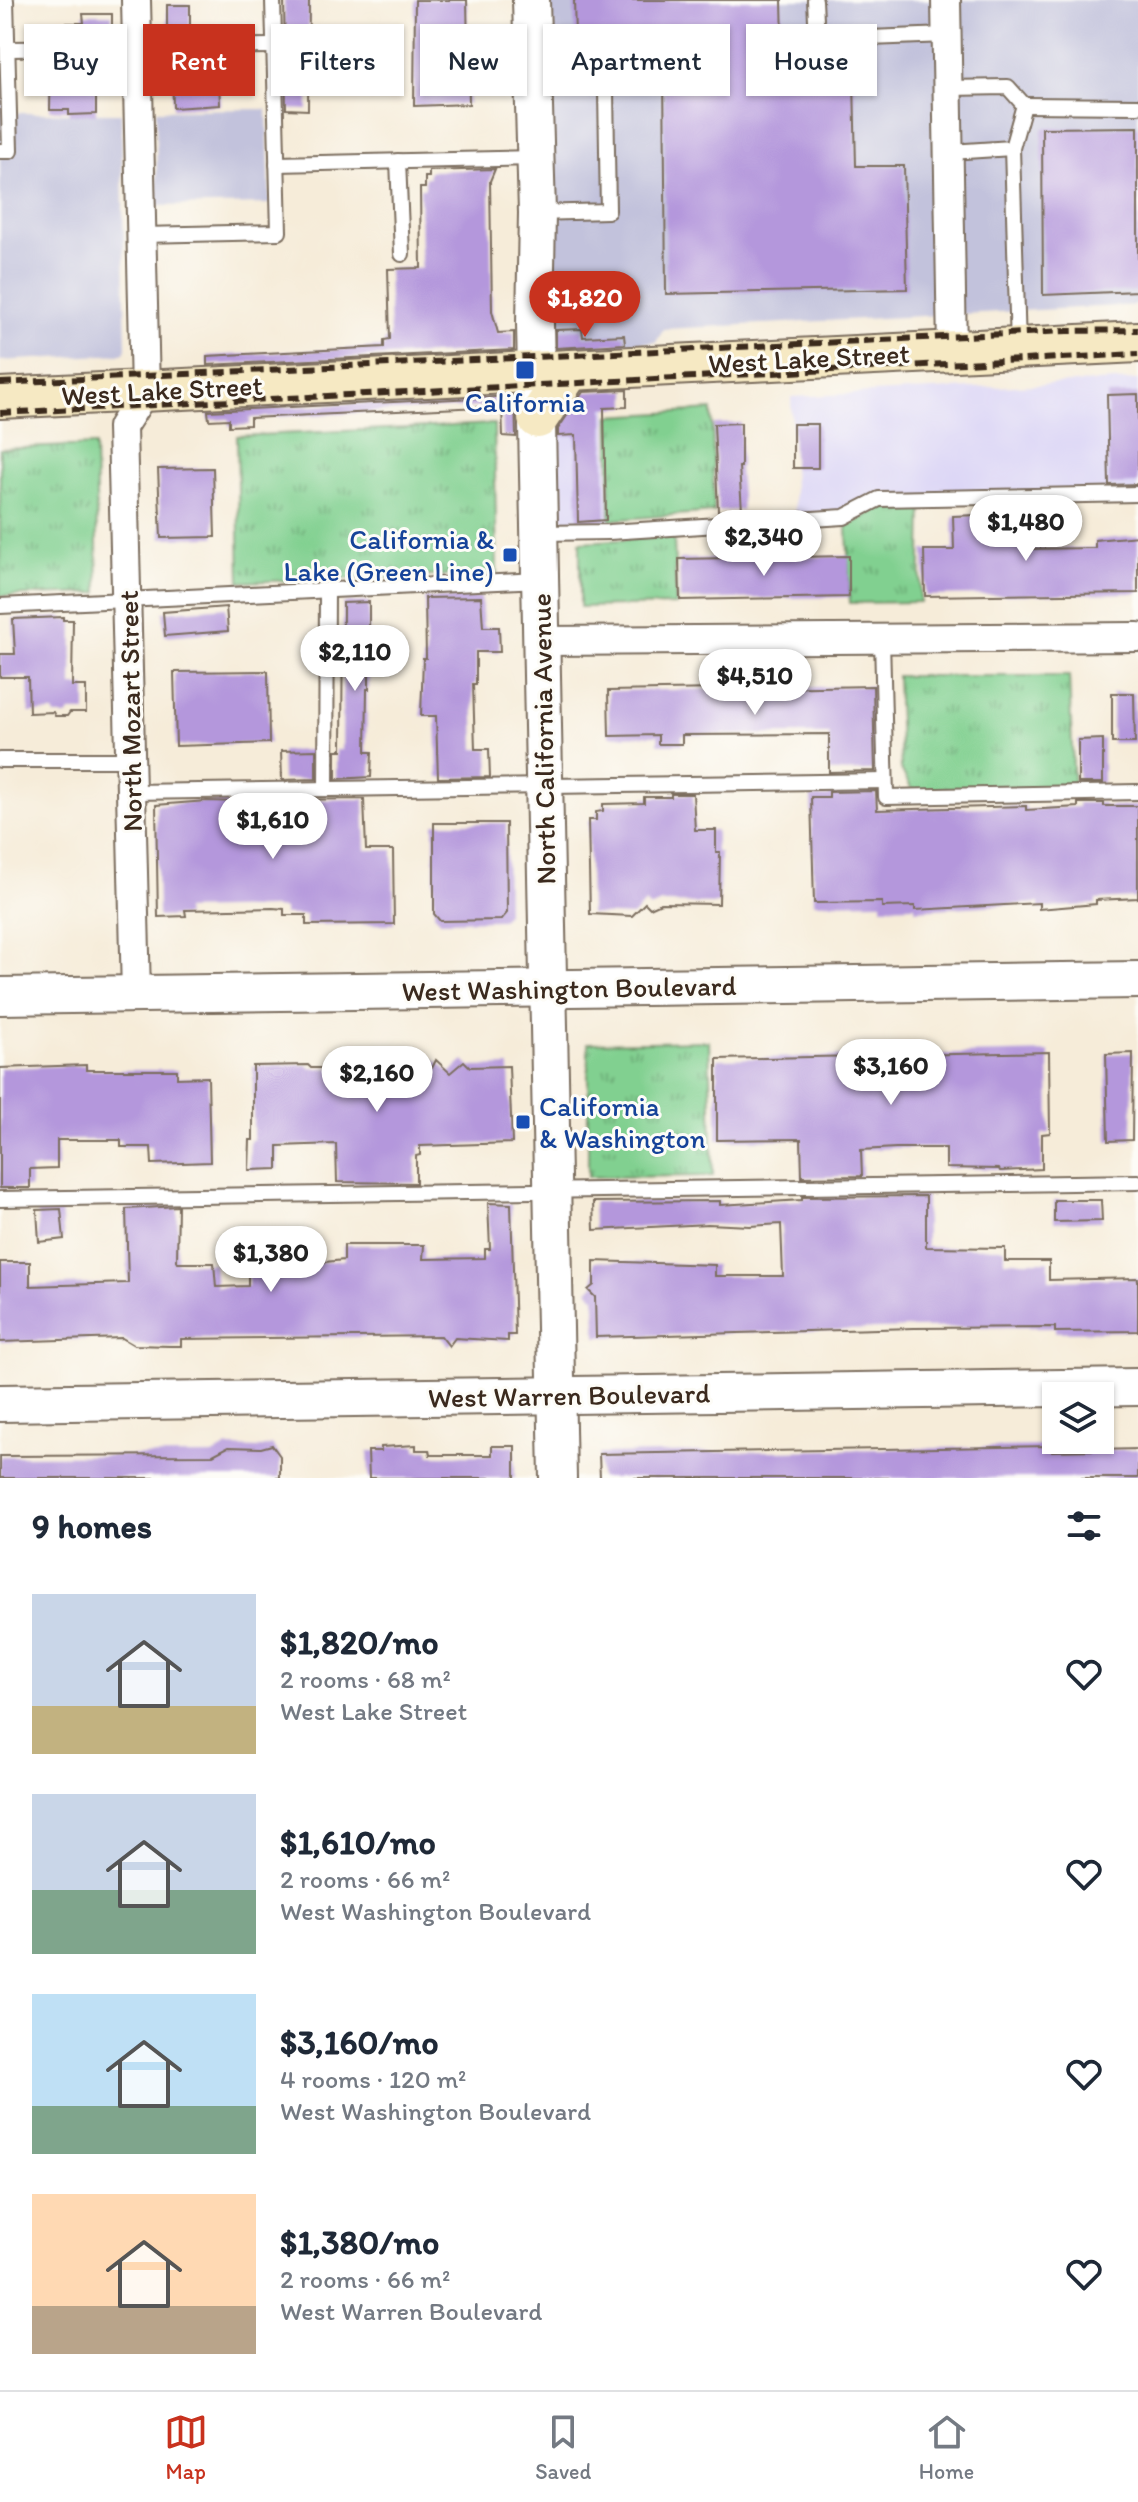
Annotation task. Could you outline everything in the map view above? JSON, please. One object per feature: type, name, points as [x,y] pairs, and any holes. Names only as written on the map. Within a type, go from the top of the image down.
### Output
[{"type":"main road","name":"West Lake Street","points":[[0,398],[345,381],[544,382],[619,367],[1138,342]]},
{"type":"street","points":[[99,393],[122,427],[145,391],[136,0]]},
{"type":"street","name":"North California Avenue","points":[[531,0],[544,382],[540,580],[558,1478]]},
{"type":"street","points":[[946,0],[952,351]]},
{"type":"street","name":"North Mozart Street","points":[[122,427],[136,994]]},
{"type":"street","points":[[541,641],[1138,637]]},
{"type":"street","name":"West Washington Boulevard","points":[[0,996],[1138,980]]},
{"type":"street","name":"West Warren Boulevard","points":[[0,1403],[1138,1387]]},
{"type":"lane","points":[[0,151],[10,151],[6,0]]},
{"type":"lane","points":[[273,0],[274,24]]},
{"type":"lane","points":[[815,0],[817,40],[947,35]]},
{"type":"lane","points":[[8,49],[271,46]]},
{"type":"lane","points":[[948,88],[1008,87],[1024,105],[1138,106]]},
{"type":"lane","points":[[142,235],[279,232],[275,96]]},
{"type":"lane","points":[[537,213],[608,211],[606,96]]},
{"type":"lane","points":[[1018,348],[1012,148],[1024,105]]},
{"type":"lane","points":[[950,152],[1012,148]]},
{"type":"lane","points":[[277,164],[536,158]]},
{"type":"lane","points":[[398,161],[402,254]]},
{"type":"lane","points":[[540,533],[625,531],[844,517],[879,499],[1138,494]]},
{"type":"lane","points":[[0,606],[540,580]]},
{"type":"lane","points":[[326,789],[327,590]]},
{"type":"lane","points":[[882,639],[886,797],[1138,792]]},
{"type":"lane","points":[[0,760],[131,760]]},
{"type":"lane","points":[[132,792],[885,781]]},
{"type":"lane","points":[[0,1199],[1138,1182]]},
{"type":"shaded area","points":[[0,0],[13,113],[121,113],[126,347],[125,352],[120,354],[0,361]]},
{"type":"shaded area","points":[[547,0],[1138,0],[1138,305],[664,329],[656,342],[561,346],[556,341],[550,96],[730,96],[730,24],[548,24]]},
{"type":"shaded area","points":[[267,109],[270,204],[157,206],[156,110]]},
{"type":"shaded area","points":[[1138,380],[1138,494],[879,499],[844,517],[795,521],[791,397]]},
{"type":"shaded area","points":[[607,393],[609,532],[564,532],[563,519],[557,507],[556,400],[561,394]]},
{"type":"green space","points":[[712,410],[714,512],[610,520],[610,416]]},
{"type":"green space","points":[[494,424],[497,574],[240,582],[237,436]]},
{"type":"green space","points":[[95,445],[98,593],[0,596],[0,449]]},
{"type":"green space","points":[[880,508],[922,509],[920,602],[850,603],[847,527]]},
{"type":"green space","points":[[674,537],[676,605],[580,607],[580,542]]},
{"type":"green space","points":[[897,676],[1069,676],[1074,792],[913,792],[901,769]]},
{"type":"green space","points":[[709,1041],[713,1176],[588,1177],[588,1043]]},
{"type":"building","points":[[284,0],[309,0],[309,24],[284,24]]},
{"type":"building","points":[[415,0],[467,0],[467,24],[420,24],[420,96],[469,96],[469,104],[414,106]]},
{"type":"building","points":[[574,0],[782,0],[783,24],[746,24],[746,96],[854,96],[856,166],[904,166],[907,289],[666,294],[664,96],[730,96],[730,24],[575,24]]},
{"type":"building","points":[[167,5],[190,5],[190,24],[167,24]]},
{"type":"building","points":[[83,14],[112,14],[112,24],[51,24],[51,23],[84,23]]},
{"type":"building","points":[[50,96],[96,96],[96,114],[69,115],[69,110],[50,110]]},
{"type":"building","points":[[173,96],[220,96],[220,105],[173,108]]},
{"type":"building","points":[[286,96],[308,96],[308,110],[286,109]]},
{"type":"building","points":[[1138,127],[1138,291],[1043,295],[1042,128]]},
{"type":"building","points":[[495,169],[490,181],[492,311],[498,333],[514,332],[514,350],[207,365],[207,356],[384,347],[384,340],[390,339],[388,269],[421,268],[420,188],[425,188],[425,177],[429,177],[429,171]]},
{"type":"building","points":[[582,329],[583,337],[624,335],[625,344],[556,348],[556,330]]},
{"type":"building","points":[[627,390],[627,407],[604,408],[606,520],[578,522],[576,435],[558,436],[558,429],[583,392]]},
{"type":"building","points":[[1138,394],[1138,484],[1109,485],[1107,395]]},
{"type":"building","points":[[515,396],[516,437],[503,436],[502,406],[250,418],[250,425],[229,426],[229,419],[209,420],[208,411]]},
{"type":"building","points":[[741,423],[739,467],[742,510],[718,511],[714,424]]},
{"type":"building","points":[[793,424],[818,424],[818,468],[793,468]]},
{"type":"building","points":[[213,468],[215,537],[161,538],[158,469]]},
{"type":"building","points":[[1025,514],[1024,549],[1095,548],[1095,540],[1138,536],[1138,593],[925,596],[924,550],[954,550],[953,516]]},
{"type":"building","points":[[849,556],[849,597],[680,600],[679,559]]},
{"type":"building","points":[[481,597],[483,627],[499,627],[500,652],[476,652],[476,684],[473,684],[475,749],[489,749],[490,777],[438,778],[436,716],[421,716],[423,658],[426,658],[425,598]]},
{"type":"building","points":[[369,602],[366,752],[372,752],[371,777],[336,779],[336,750],[342,750],[343,603]]},
{"type":"building","points":[[226,607],[228,631],[165,636],[163,612]]},
{"type":"building","points":[[63,617],[63,620],[73,620],[72,686],[86,686],[86,712],[70,712],[67,716],[55,716],[53,712],[29,713],[28,677],[0,677],[0,654],[15,654],[13,619]]},
{"type":"building","points":[[268,671],[269,743],[176,746],[174,672]]},
{"type":"building","points":[[873,686],[875,771],[829,772],[829,734],[682,735],[682,744],[658,744],[658,735],[609,736],[608,691]]},
{"type":"building","points":[[1112,693],[1134,693],[1135,743],[1112,743]]},
{"type":"building","points":[[1103,739],[1103,783],[1078,783],[1078,740]]},
{"type":"building","points":[[316,750],[316,779],[282,780],[281,751]]},
{"type":"building","points":[[876,791],[877,810],[1026,806],[1026,810],[1078,807],[1078,803],[1138,806],[1138,898],[1096,900],[1096,904],[1039,909],[1039,903],[915,910],[915,906],[882,907],[882,902],[814,903],[811,797],[829,797],[829,792]]},
{"type":"building","points":[[671,794],[693,794],[695,830],[716,830],[716,852],[720,852],[719,904],[661,903],[650,908],[645,903],[632,916],[590,914],[588,820],[596,820],[596,812],[603,811],[603,804],[644,803],[644,797],[671,797]]},
{"type":"building","points":[[364,799],[366,850],[393,850],[394,924],[306,925],[306,915],[284,915],[284,909],[273,908],[185,910],[186,916],[158,917],[156,805],[207,801],[275,803],[282,800]]},
{"type":"building","points":[[434,823],[506,823],[507,913],[501,920],[440,921],[434,914]]},
{"type":"building","points":[[1049,1052],[1050,1133],[1042,1134],[1042,1169],[1000,1171],[946,1168],[946,1148],[896,1148],[861,1150],[862,1176],[802,1177],[801,1139],[717,1140],[717,1059]]},
{"type":"building","points":[[1133,1053],[1132,1140],[1108,1141],[1106,1054]]},
{"type":"building","points":[[436,1060],[450,1073],[464,1061],[470,1067],[509,1066],[512,1143],[420,1146],[420,1155],[416,1156],[416,1183],[337,1182],[336,1144],[278,1146],[278,1169],[249,1170],[250,1140],[253,1140],[253,1066],[333,1068],[337,1063],[363,1065],[363,1061],[391,1061],[391,1070],[432,1068]]},
{"type":"building","points":[[86,1065],[86,1070],[177,1070],[177,1078],[208,1077],[210,1162],[152,1164],[151,1147],[121,1147],[121,1140],[57,1140],[57,1168],[30,1169],[30,1188],[0,1188],[0,1068]]},
{"type":"building","points":[[926,1196],[926,1247],[1005,1248],[1005,1261],[1049,1261],[1049,1280],[1138,1278],[1138,1331],[1055,1332],[1055,1327],[914,1328],[596,1337],[595,1297],[588,1290],[594,1285],[594,1261],[715,1265],[715,1276],[783,1276],[781,1224],[594,1230],[593,1202],[720,1201],[720,1205],[802,1200],[802,1197]]},
{"type":"building","points":[[1054,1200],[1101,1200],[1102,1221],[1054,1222]]},
{"type":"building","points":[[488,1203],[511,1204],[515,1335],[508,1335],[508,1341],[455,1338],[449,1346],[441,1336],[181,1339],[181,1346],[134,1345],[122,1338],[0,1342],[0,1262],[30,1262],[30,1286],[128,1283],[126,1209],[178,1206],[177,1261],[214,1263],[216,1287],[248,1286],[248,1263],[305,1264],[344,1260],[344,1245],[424,1245],[423,1259],[485,1258],[485,1249],[490,1249]]},
{"type":"building","points":[[61,1209],[64,1239],[39,1242],[37,1210]]},
{"type":"building","points":[[272,1445],[280,1456],[280,1478],[0,1478],[0,1456],[213,1455],[228,1447],[261,1448]]},
{"type":"building","points":[[416,1445],[416,1450],[429,1450],[430,1455],[492,1455],[492,1446],[515,1446],[515,1478],[369,1478],[368,1451]]},
{"type":"building","points":[[1042,1446],[1042,1454],[1114,1454],[1114,1450],[1138,1449],[1138,1478],[600,1478],[599,1454]]},
{"type":"railway","points":[[0,383],[1138,330]]},
{"type":"railway","points":[[0,413],[1138,354]]},
{"type":"place","name":"California","points":[[525,370]]},
{"type":"place","name":"California & Lake (Green Line)","points":[[510,555]]},
{"type":"place","name":"California & Washington","points":[[523,1122]]}]
